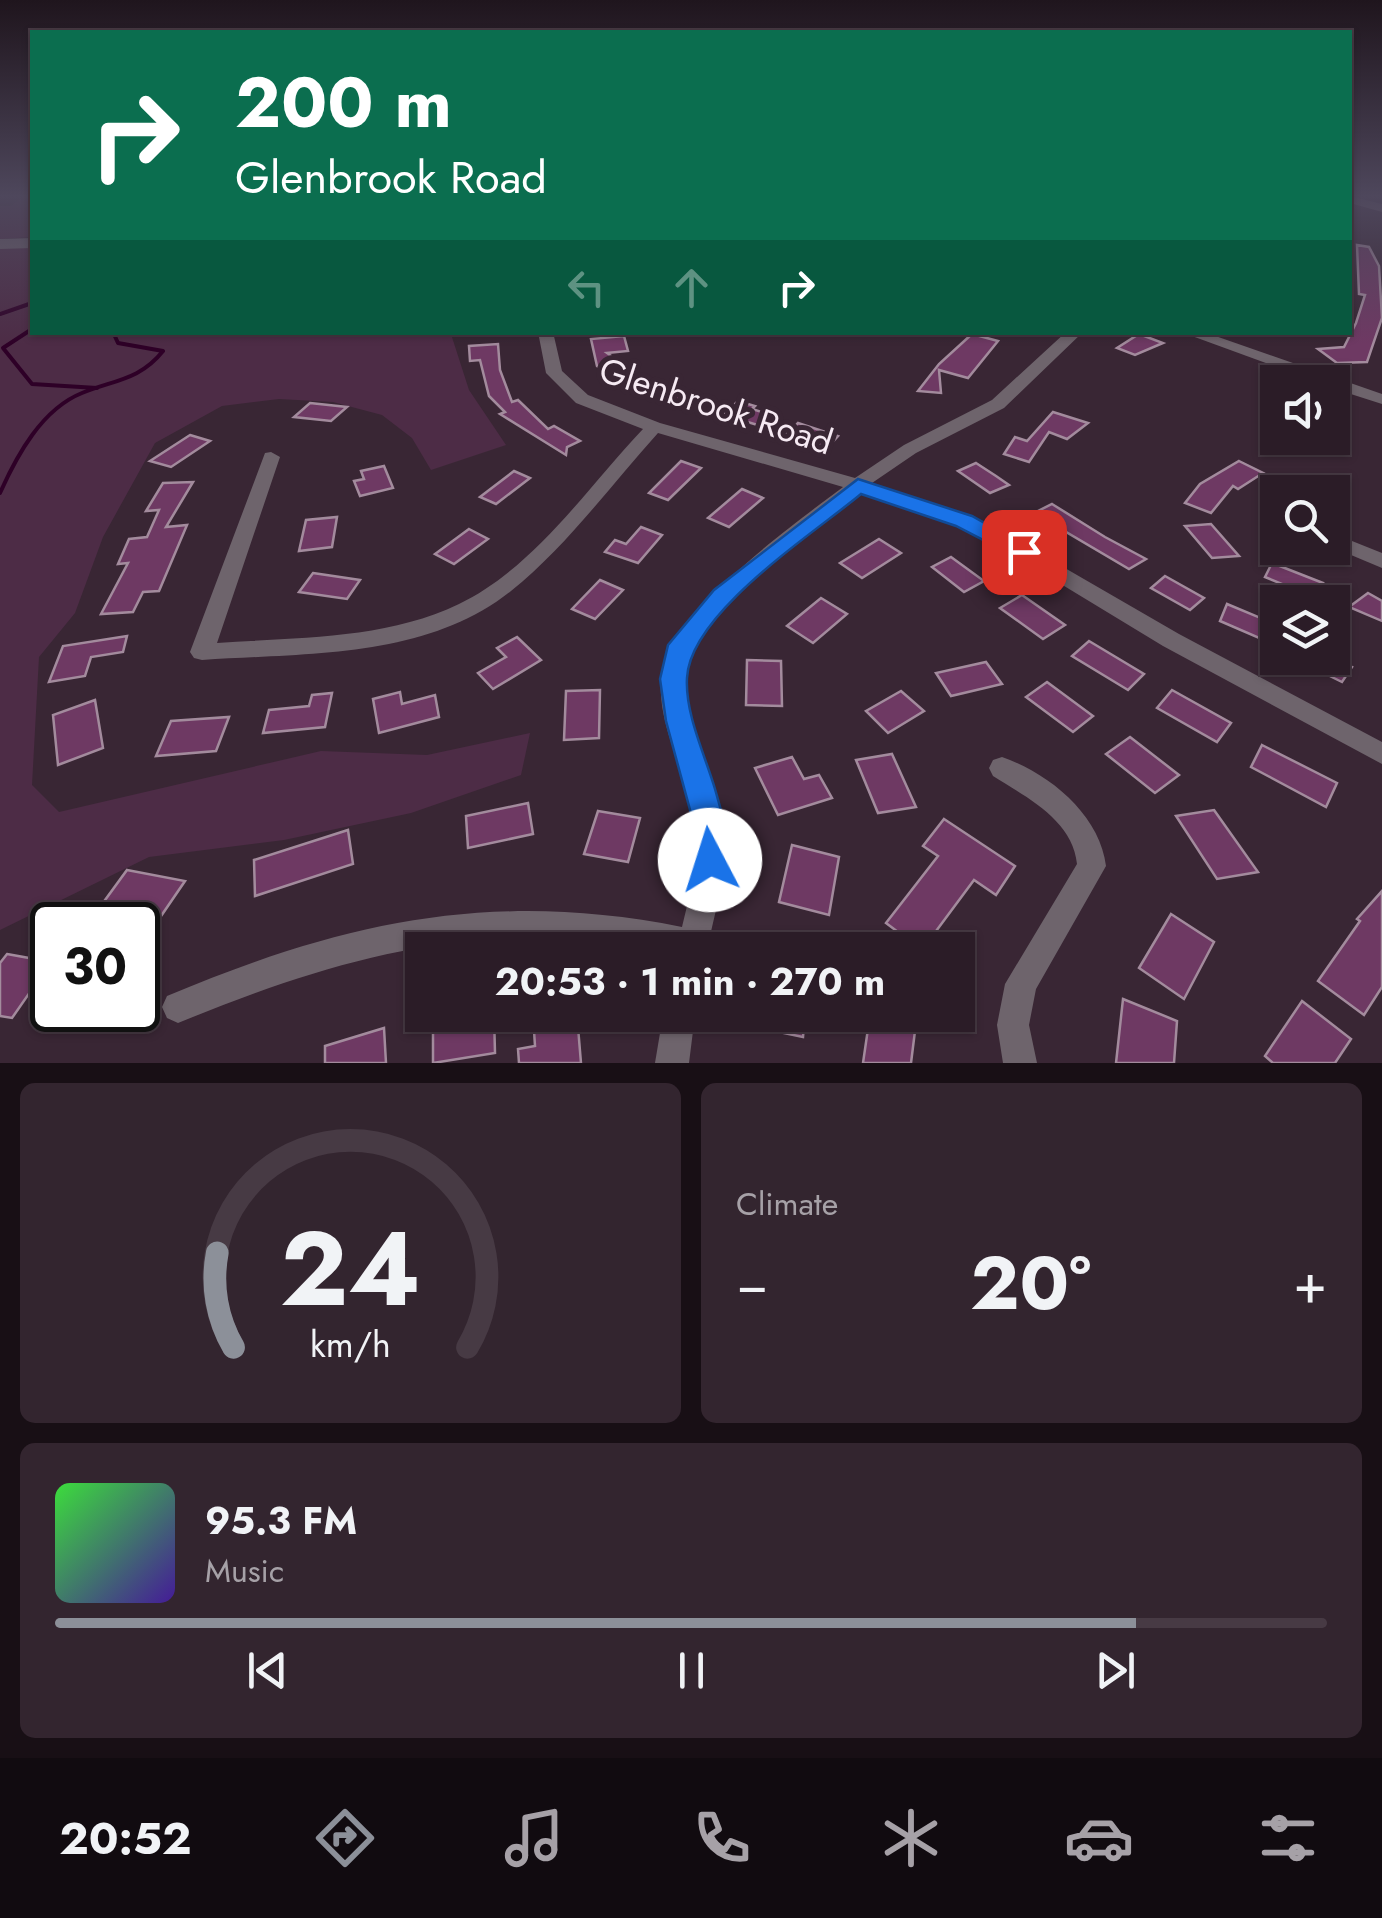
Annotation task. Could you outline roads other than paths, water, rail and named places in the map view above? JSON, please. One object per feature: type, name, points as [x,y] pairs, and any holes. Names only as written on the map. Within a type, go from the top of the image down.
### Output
[{"type":"street","name":"Glenbrook Road","points":[[545,335],[550,364],[568,390],[598,407],[858,486],[987,531],[1171,640],[1382,754]]},
{"type":"street","points":[[696,932],[708,880],[712,840],[674,697],[677,656],[692,630],[722,596],[858,486],[908,450],[998,404],[1039,361],[1072,335]]},
{"type":"street","points":[[1197,335],[1283,365]]},
{"type":"street","points":[[1350,388],[1382,399]]},
{"type":"street","points":[[271,457],[202,652],[381,635],[469,608],[524,568],[654,427]]},
{"type":"street","points":[[1350,547],[1382,561]]},
{"type":"street","points":[[1002,768],[1039,791],[1077,825],[1092,854],[1092,866],[1021,984],[1013,1025],[1020,1063]]},
{"type":"street","points":[[418,932],[450,924],[524,920],[589,924],[625,932]]},
{"type":"street","points":[[178,1007],[245,976],[405,935]]},
{"type":"street","points":[[672,1063],[677,1032]]},
{"type":"waterway","points":[[0,314],[30,304]]},
{"type":"waterway","points":[[30,330],[3,348],[32,384],[97,388]]},
{"type":"waterway","points":[[97,388],[136,374],[163,351],[118,343],[114,335]]},
{"type":"waterway","points":[[0,493],[23,449],[43,422],[68,400],[97,388]]}]
